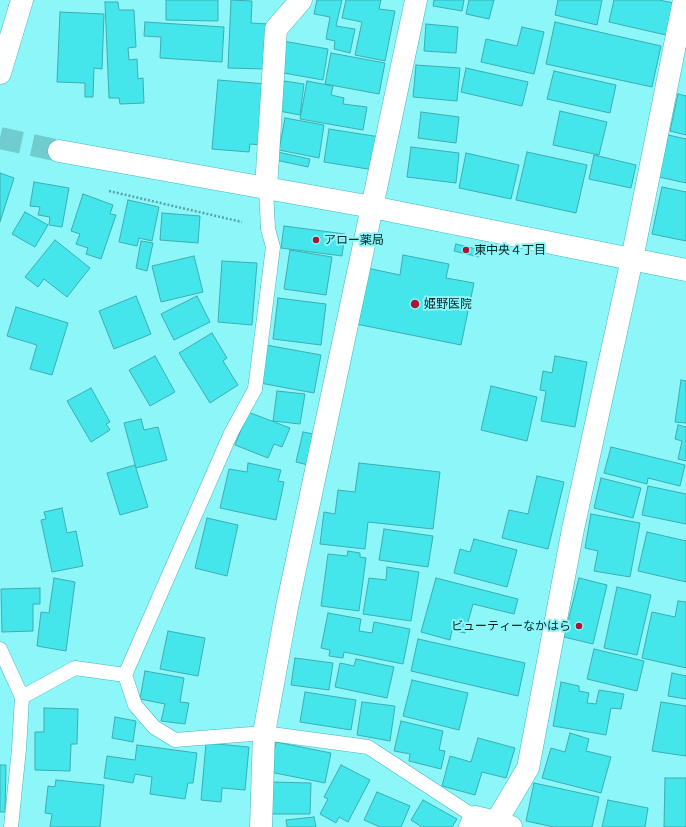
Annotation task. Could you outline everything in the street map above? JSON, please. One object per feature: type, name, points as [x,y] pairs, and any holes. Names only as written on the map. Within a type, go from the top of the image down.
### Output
[{"type":"street","points":[[0,73],[22,0]]},
{"type":"street","points":[[266,188],[276,29],[301,0]]},
{"type":"street","points":[[261,827],[264,733],[287,607],[416,0]]},
{"type":"street","points":[[488,823],[528,768],[573,529],[632,259],[684,0]]},
{"type":"street","points":[[58,150],[372,207],[686,270]]},
{"type":"lane","points":[[266,188],[268,229],[273,247],[255,390],[231,433],[125,675],[135,705],[154,727],[175,740],[264,733],[368,747],[488,823]]},
{"type":"lane","points":[[0,649],[22,697],[19,749],[10,827]]},
{"type":"lane","points":[[22,697],[75,668],[125,675]]},
{"type":"path","points":[[108,191],[268,229]]},
{"type":"building","points":[[166,0],[218,0],[218,21],[166,20]]},
{"type":"building","points":[[231,0],[252,1],[251,23],[268,24],[266,69],[228,68]]},
{"type":"building","points":[[317,0],[342,0],[336,26],[355,29],[350,53],[334,49],[335,41],[326,39],[330,17],[314,14]]},
{"type":"building","points":[[346,0],[381,0],[379,9],[395,11],[385,61],[355,55],[362,22],[342,18]]},
{"type":"building","points":[[434,0],[464,0],[462,11],[433,6]]},
{"type":"building","points":[[469,0],[494,0],[489,19],[466,14]]},
{"type":"building","points":[[558,0],[602,0],[597,25],[555,15]]},
{"type":"building","points":[[614,0],[659,0],[674,3],[666,35],[609,22]]},
{"type":"building","points":[[105,2],[118,2],[119,10],[134,10],[136,47],[128,48],[129,60],[137,59],[138,79],[143,78],[144,103],[120,104],[119,98],[109,98]]},
{"type":"building","points":[[60,12],[104,14],[102,69],[94,68],[93,97],[85,97],[85,83],[57,82]]},
{"type":"building","points":[[145,22],[224,27],[222,62],[160,58],[161,37],[144,36]]},
{"type":"building","points":[[555,22],[661,46],[652,87],[546,64]]},
{"type":"building","points":[[426,24],[458,27],[456,53],[424,51]]},
{"type":"building","points":[[522,27],[544,32],[534,74],[481,62],[486,39],[517,46]]},
{"type":"building","points":[[283,41],[328,49],[323,80],[278,72]]},
{"type":"building","points":[[331,53],[385,63],[379,94],[325,84]]},
{"type":"building","points":[[416,65],[460,68],[457,101],[413,97]]},
{"type":"building","points":[[466,68],[528,82],[522,106],[461,92]]},
{"type":"building","points":[[554,71],[616,85],[610,113],[547,99]]},
{"type":"building","points":[[218,80],[266,84],[262,145],[250,144],[249,152],[212,149]]},
{"type":"building","points":[[284,81],[304,84],[300,115],[279,111]]},
{"type":"building","points":[[307,81],[333,86],[331,95],[344,98],[343,104],[367,107],[363,130],[300,119]]},
{"type":"building","points":[[678,94],[686,96],[686,135],[670,131]]},
{"type":"building","points":[[560,111],[607,122],[599,155],[553,145]]},
{"type":"building","points":[[421,112],[459,117],[456,143],[418,138]]},
{"type":"building","points":[[285,118],[324,125],[319,158],[279,150]]},
{"type":"building","points":[[329,129],[380,137],[374,170],[324,162]]},
{"type":"building","points":[[668,135],[686,139],[686,183],[659,177]]},
{"type":"building","points":[[411,147],[459,153],[456,183],[407,177]]},
{"type":"building","points":[[273,151],[310,159],[308,167],[271,159]]},
{"type":"building","points":[[527,152],[587,165],[576,213],[516,200]]},
{"type":"building","points":[[466,153],[519,165],[511,199],[459,188]]},
{"type":"building","points":[[594,155],[636,165],[631,188],[589,179]]},
{"type":"building","points":[[0,173],[14,178],[0,222]]},
{"type":"building","points":[[34,182],[69,188],[62,227],[49,225],[50,217],[38,215],[40,207],[30,206]]},
{"type":"building","points":[[662,187],[686,192],[686,241],[652,234]]},
{"type":"building","points":[[83,194],[113,205],[110,214],[116,215],[101,259],[86,254],[88,248],[76,244],[80,234],[71,231]]},
{"type":"building","points":[[128,200],[159,207],[152,241],[139,238],[137,246],[119,242]]},
{"type":"building","points":[[25,212],[48,225],[35,247],[12,234]]},
{"type":"building","points":[[162,213],[200,216],[198,243],[160,240]]},
{"type":"building","points":[[284,226],[345,234],[342,256],[281,248]]},
{"type":"building","points":[[55,240],[90,268],[67,297],[44,279],[38,287],[25,277]]},
{"type":"building","points":[[141,241],[153,243],[147,271],[136,268]]},
{"type":"building","points":[[456,244],[480,250],[479,257],[454,251]]},
{"type":"building","points":[[290,250],[332,257],[326,295],[284,289]]},
{"type":"building","name":"姫野医院","points":[[403,255],[449,264],[446,278],[474,283],[461,345],[356,324],[367,268],[400,275]]},
{"type":"building","points":[[194,256],[203,292],[161,302],[152,266]]},
{"type":"building","points":[[222,261],[257,263],[252,325],[218,322]]},
{"type":"building","points":[[136,296],[151,334],[114,349],[99,311]]},
{"type":"building","points":[[197,296],[210,322],[174,340],[161,314]]},
{"type":"building","points":[[278,298],[326,304],[321,345],[273,339]]},
{"type":"building","points":[[16,307],[68,323],[52,375],[30,369],[37,345],[7,336]]},
{"type":"building","points":[[212,333],[227,358],[223,361],[238,385],[210,403],[179,353]]},
{"type":"building","points":[[266,345],[321,355],[314,393],[260,383]]},
{"type":"building","points":[[155,356],[175,392],[150,406],[129,370]]},
{"type":"building","points":[[555,356],[587,362],[575,427],[541,421],[546,391],[540,390],[543,371],[552,373]]},
{"type":"building","points":[[681,380],[686,381],[686,423],[675,422]]},
{"type":"building","points":[[491,386],[537,397],[527,441],[481,430]]},
{"type":"building","points":[[91,388],[110,422],[106,424],[110,430],[91,442],[67,401]]},
{"type":"building","points":[[277,391],[305,394],[300,424],[273,421]]},
{"type":"building","points":[[248,412],[290,428],[282,447],[274,444],[268,458],[235,445]]},
{"type":"building","points":[[141,419],[144,430],[158,427],[167,460],[136,468],[124,423]]},
{"type":"building","points":[[678,425],[686,427],[686,461],[678,459],[682,441],[675,439]]},
{"type":"building","points":[[303,432],[319,435],[312,466],[296,462]]},
{"type":"building","points":[[611,447],[685,465],[680,486],[648,478],[647,484],[604,473]]},
{"type":"building","points":[[248,463],[281,470],[278,481],[284,482],[276,520],[220,508],[229,469],[247,472]]},
{"type":"building","points":[[359,463],[440,472],[433,529],[368,522],[365,549],[320,544],[324,512],[335,514],[338,490],[355,492]]},
{"type":"building","points":[[135,465],[148,507],[120,515],[107,473]]},
{"type":"building","points":[[537,476],[564,482],[548,549],[502,538],[509,510],[528,514]]},
{"type":"building","points":[[601,478],[641,488],[633,518],[594,508]]},
{"type":"building","points":[[648,486],[686,494],[686,524],[642,515]]},
{"type":"building","points":[[62,508],[67,533],[76,531],[83,566],[52,572],[41,520],[46,519],[44,512]]},
{"type":"building","points":[[591,514],[640,523],[630,577],[594,571],[598,551],[585,548]]},
{"type":"building","points":[[207,518],[238,525],[227,576],[195,568]]},
{"type":"building","points":[[384,529],[433,536],[428,567],[379,560]]},
{"type":"building","points":[[647,532],[686,541],[686,582],[638,571]]},
{"type":"building","points":[[474,539],[517,550],[507,587],[454,573],[460,549],[470,552]]},
{"type":"building","points":[[348,551],[360,553],[360,557],[366,558],[359,611],[321,606],[328,554],[347,556]]},
{"type":"building","points":[[387,567],[419,572],[411,621],[363,614],[369,578],[386,580]]},
{"type":"building","points":[[54,578],[75,582],[66,651],[37,646],[41,612],[49,613]]},
{"type":"building","points":[[436,578],[518,599],[514,614],[473,604],[465,633],[452,630],[450,640],[421,632]]},
{"type":"building","points":[[579,578],[607,585],[593,644],[564,637]]},
{"type":"building","points":[[617,587],[651,595],[637,655],[604,648]]},
{"type":"building","points":[[40,588],[40,604],[33,604],[33,631],[2,632],[1,589]]},
{"type":"building","points":[[678,601],[686,602],[686,668],[642,658],[652,612],[675,617]]},
{"type":"building","points":[[328,613],[361,619],[359,631],[372,633],[374,622],[410,629],[403,664],[344,652],[343,658],[329,656],[330,650],[321,648]]},
{"type":"building","points":[[168,631],[205,638],[198,676],[160,669]]},
{"type":"building","points":[[418,639],[525,663],[518,696],[411,671]]},
{"type":"building","points":[[594,649],[644,661],[637,691],[587,679]]},
{"type":"building","points":[[295,658],[333,663],[329,690],[291,685]]},
{"type":"building","points":[[356,659],[394,667],[387,698],[335,687],[340,663],[354,666]]},
{"type":"building","points":[[145,671],[184,678],[180,702],[189,703],[185,724],[161,721],[165,704],[140,699]]},
{"type":"building","points":[[672,673],[686,676],[686,699],[668,696]]},
{"type":"building","points":[[412,680],[468,693],[459,730],[403,716]]},
{"type":"building","points":[[561,682],[579,686],[579,691],[589,693],[587,703],[596,704],[599,690],[624,694],[621,709],[611,708],[606,735],[553,726]]},
{"type":"building","points":[[305,692],[356,700],[351,730],[300,722]]},
{"type":"building","points":[[362,702],[395,706],[390,741],[357,735]]},
{"type":"building","points":[[661,702],[686,706],[686,756],[652,751]]},
{"type":"building","points":[[44,708],[78,709],[77,744],[71,744],[70,771],[35,770],[35,732],[44,732]]},
{"type":"building","points":[[115,717],[136,721],[133,742],[112,738]]},
{"type":"building","points":[[401,721],[443,731],[439,750],[445,751],[441,769],[409,761],[410,754],[394,751]]},
{"type":"building","points":[[570,733],[589,739],[586,751],[611,757],[601,793],[542,778],[551,748],[565,752]]},
{"type":"building","points":[[478,738],[515,748],[506,778],[482,772],[475,795],[442,786],[450,756],[471,762]]},
{"type":"building","points":[[276,742],[331,753],[325,783],[270,772]]},
{"type":"building","points":[[206,743],[249,747],[245,790],[222,788],[221,802],[201,800]]},
{"type":"building","points":[[137,745],[197,753],[193,783],[188,783],[185,799],[150,794],[152,777],[135,774],[133,783],[104,778],[107,756],[135,760]]},
{"type":"building","points":[[0,765],[6,765],[5,812],[0,812]]},
{"type":"building","points":[[341,765],[370,780],[348,822],[339,817],[336,823],[320,814],[328,799],[324,797]]},
{"type":"building","points":[[665,778],[686,778],[686,827],[664,827]]},
{"type":"building","points":[[56,780],[104,785],[100,827],[50,827],[52,814],[45,813],[48,786],[55,787]]},
{"type":"building","points":[[271,782],[311,783],[310,814],[270,814]]},
{"type":"building","points":[[534,783],[599,797],[592,827],[554,827],[526,821]]},
{"type":"building","points":[[377,792],[410,806],[401,827],[380,827],[364,820]]},
{"type":"building","points":[[423,800],[457,819],[452,827],[422,827],[411,820]]},
{"type":"building","points":[[608,800],[648,808],[645,827],[602,827]]},
{"type":"building","points":[[314,817],[316,827],[287,827],[286,820]]},
{"type":"tunnel","points":[[0,138],[59,151]]},
{"type":"place","name":"アロー薬局","points":[[316,240]]},
{"type":"place","name":"東中央４丁目","points":[[466,250]]},
{"type":"place","name":"姫野医院","points":[[415,304]]},
{"type":"place","name":"ビューティーなかはら","points":[[579,626]]}]
